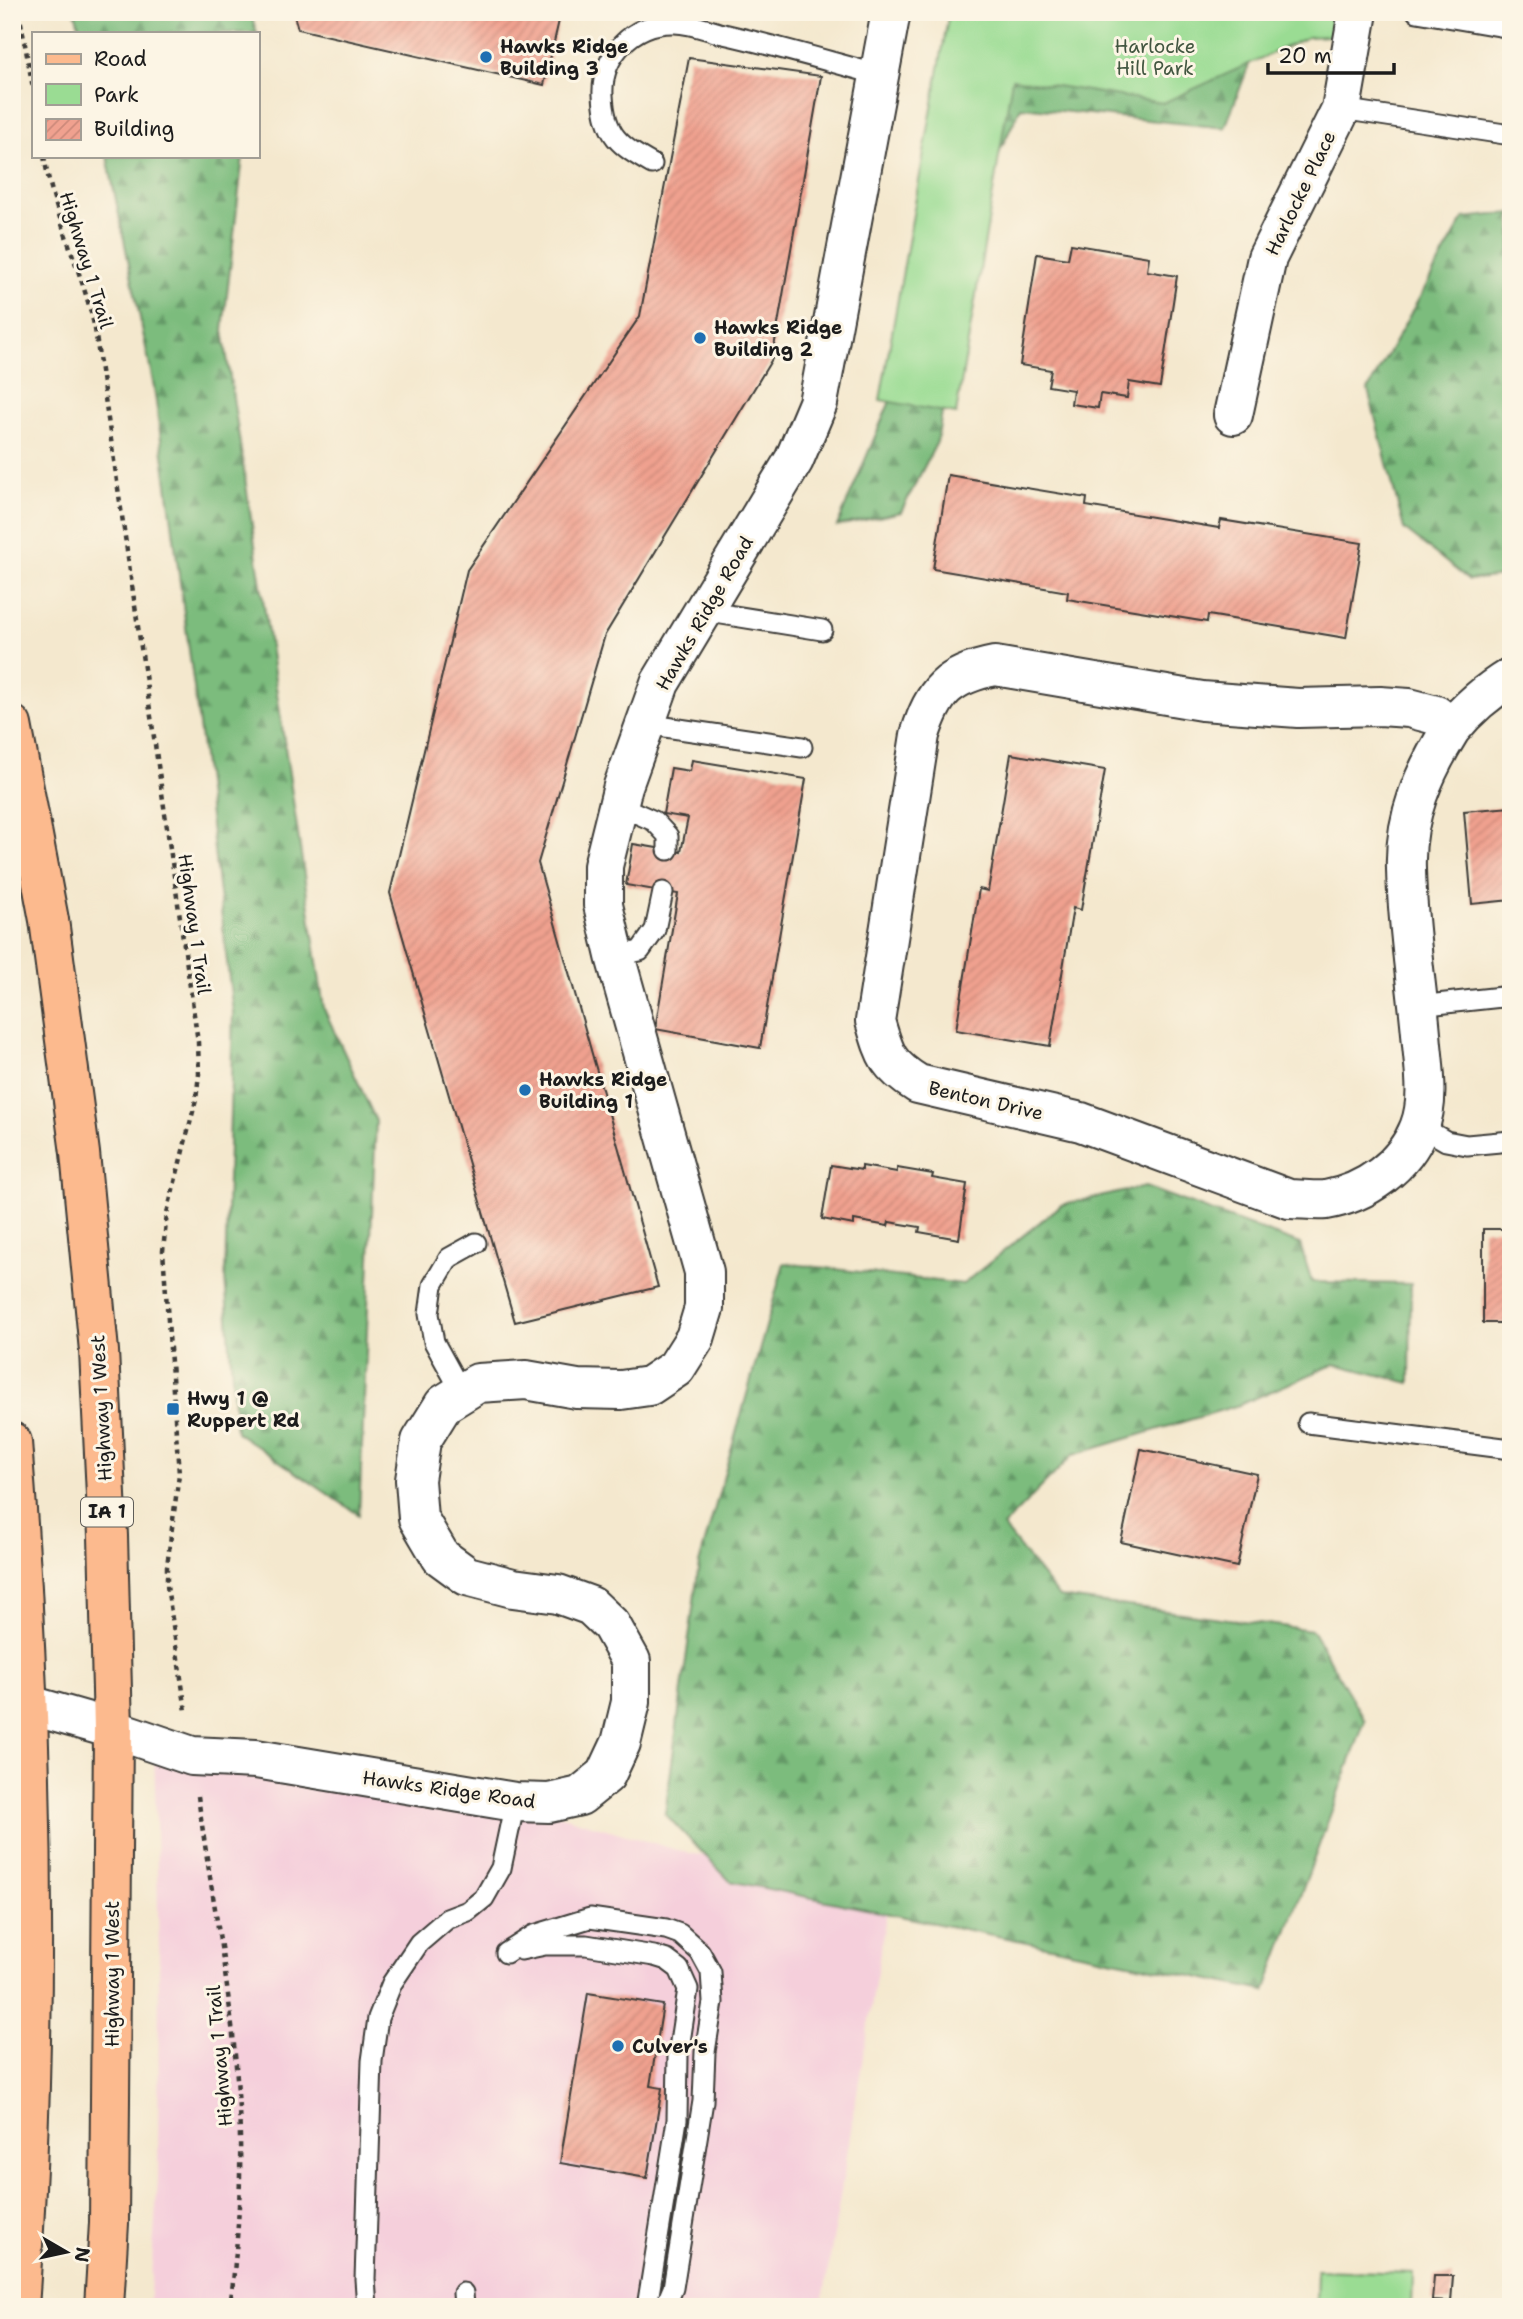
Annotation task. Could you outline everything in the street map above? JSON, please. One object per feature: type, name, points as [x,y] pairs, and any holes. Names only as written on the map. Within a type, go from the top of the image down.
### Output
[{"type":"main road","name":"Highway 1 West","points":[[12,724],[49,920],[80,1153],[99,1351],[108,1536],[113,1729],[109,2223],[104,2307]]},
{"type":"main road","points":[[12,1442],[21,1702],[33,1874],[33,2051],[19,2307]]},
{"type":"street","name":"Hawks Ridge Road","points":[[21,1702],[192,1756],[256,1759],[515,1802],[549,1803],[580,1796],[606,1775],[621,1743],[631,1702],[631,1661],[611,1625],[591,1606],[558,1594],[513,1588],[467,1576],[441,1557],[418,1518],[415,1480],[421,1441],[444,1404],[478,1383],[526,1380],[577,1389],[621,1390],[649,1386],[676,1368],[695,1338],[704,1308],[704,1272],[615,956],[603,905],[603,866],[618,805],[660,683],[794,460],[818,403],[891,12]]},
{"type":"street","name":"Harlocke Place","points":[[1233,415],[1267,258],[1341,109],[1358,12]]},
{"type":"street","name":"Benton Drive","points":[[1451,729],[1436,715],[1409,708],[1298,708],[1202,701],[995,666],[970,671],[948,684],[929,707],[920,735],[875,1021],[885,1054],[899,1072],[918,1084],[1082,1122],[1289,1199],[1325,1200],[1360,1190],[1386,1173],[1410,1146],[1420,1126],[1426,1086],[1406,867],[1415,801],[1431,761],[1451,729],[1462,715],[1493,688],[1511,677]]},
{"type":"lane","points":[[1417,12],[1511,29]]},
{"type":"lane","points":[[652,164],[622,147],[604,117],[602,80],[615,51],[641,29],[673,22],[880,75]]},
{"type":"lane","points":[[1341,109],[1511,135]]},
{"type":"lane","points":[[703,611],[822,630]]},
{"type":"lane","points":[[645,724],[802,747]]},
{"type":"lane","points":[[618,805],[654,821],[668,836],[668,850]]},
{"type":"lane","points":[[615,956],[639,951],[655,930],[663,892]]},
{"type":"lane","points":[[1418,1006],[1511,996]]},
{"type":"lane","points":[[1420,1126],[1446,1141],[1467,1145],[1511,1141]]},
{"type":"lane","points":[[462,1393],[434,1342],[429,1314],[433,1285],[449,1258],[476,1243]]},
{"type":"lane","points":[[1308,1423],[1511,1450]]},
{"type":"lane","points":[[368,2307],[365,2279],[372,2061],[378,2018],[392,1983],[419,1943],[447,1919],[468,1911],[484,1898],[501,1868],[515,1802]]},
{"type":"lane","points":[[646,2307],[677,2120],[678,2055],[688,1989],[679,1969],[654,1956],[586,1945],[545,1945],[506,1953],[534,1935],[590,1918],[656,1927],[680,1934],[700,1952],[711,1972],[713,2002],[705,2052],[703,2101],[673,2288],[665,2307]]},
{"type":"path","points":[[19,12],[32,83]]},
{"type":"path","name":"Highway 1 Trail","points":[[44,158],[55,206],[95,329],[198,1042],[200,1074],[196,1100],[167,1213],[163,1251],[179,1474],[167,1566],[167,1586],[185,1703]]},
{"type":"path","name":"Highway 1 Trail","points":[[199,1804],[224,1960],[239,2095],[240,2177],[230,2307]]},
{"type":"shaded area","points":[[154,1743],[515,1802],[677,1850],[889,1898],[822,2307],[149,2307],[158,2179],[159,1952]]},
{"type":"green space","points":[[75,12],[250,12],[257,32],[81,32]]},
{"type":"green space","name":"Harlocke Hill Park","points":[[949,12],[1336,12],[1333,31],[1329,36],[1308,37],[1163,103],[1012,79],[956,414],[880,400]]},
{"type":"green space","name":"Harlocke Hill Park","points":[[962,12],[1269,12],[1225,128],[1021,107],[981,190],[937,442],[901,512],[837,526],[896,387]]},
{"type":"green space","points":[[107,158],[243,158],[223,330],[324,1009],[376,1121],[359,1515],[236,1432],[225,1277],[233,1013],[201,740],[154,387]]},
{"type":"green space","points":[[1511,213],[1511,575],[1469,580],[1404,529],[1368,390],[1464,218]]},
{"type":"green space","points":[[1145,1187],[1300,1244],[1312,1282],[1411,1284],[1410,1383],[1335,1364],[1239,1405],[1073,1455],[1003,1526],[1059,1597],[1312,1630],[1365,1721],[1265,1991],[730,1881],[665,1814],[699,1564],[784,1263],[963,1284],[1061,1205]]},
{"type":"green space","points":[[1317,2270],[1413,2273],[1412,2307],[1316,2307]]},
{"type":"building","name":"Hawks Ridge Building 3","points":[[293,12],[561,12],[544,85],[298,29]]},
{"type":"building","points":[[689,58],[821,76],[772,359],[605,635],[538,863],[658,1287],[515,1322],[390,893],[467,570],[640,316]]},
{"type":"building","points":[[1071,244],[1149,257],[1147,271],[1177,276],[1160,387],[1129,382],[1127,398],[1100,394],[1098,408],[1071,404],[1073,390],[1048,386],[1051,370],[1020,365],[1037,254],[1068,259]]},
{"type":"building","points":[[948,475],[1087,498],[1086,506],[1219,528],[1221,520],[1362,543],[1346,638],[1208,615],[1207,622],[1067,599],[1068,592],[933,569]]},
{"type":"building","points":[[1011,754],[1105,770],[1081,910],[1073,908],[1050,1046],[956,1030],[979,889],[988,891]]},
{"type":"building","points":[[692,760],[806,779],[760,1048],[655,1029],[678,894],[626,885],[633,844],[681,852],[688,818],[663,814],[671,768],[690,771]]},
{"type":"building","points":[[1511,807],[1511,900],[1472,904],[1464,811]]},
{"type":"building","points":[[831,1165],[862,1170],[862,1166],[897,1172],[897,1168],[933,1174],[932,1178],[967,1184],[959,1239],[919,1232],[920,1227],[889,1222],[888,1226],[854,1220],[854,1225],[822,1219]]},
{"type":"building","points":[[1483,1229],[1511,1229],[1511,1323],[1483,1323]]},
{"type":"building","points":[[1141,1449],[1257,1474],[1237,1567],[1121,1542]]},
{"type":"building","name":"Culver's","points":[[588,1993],[663,2005],[650,2086],[662,2088],[647,2178],[560,2163]]},
{"type":"building","points":[[1434,2276],[1453,2276],[1451,2302],[1432,2301]]},
{"type":"place","name":"Hawks Ridge Building 3","points":[[486,57]]},
{"type":"place","name":"Hawks Ridge Building 2","points":[[700,338]]},
{"type":"place","name":"Hawks Ridge Building 1","points":[[525,1090]]},
{"type":"place","name":"Hwy 1 @ Ruppert Rd","points":[[173,1409]]},
{"type":"place","name":"Culver's","points":[[618,2046]]}]
